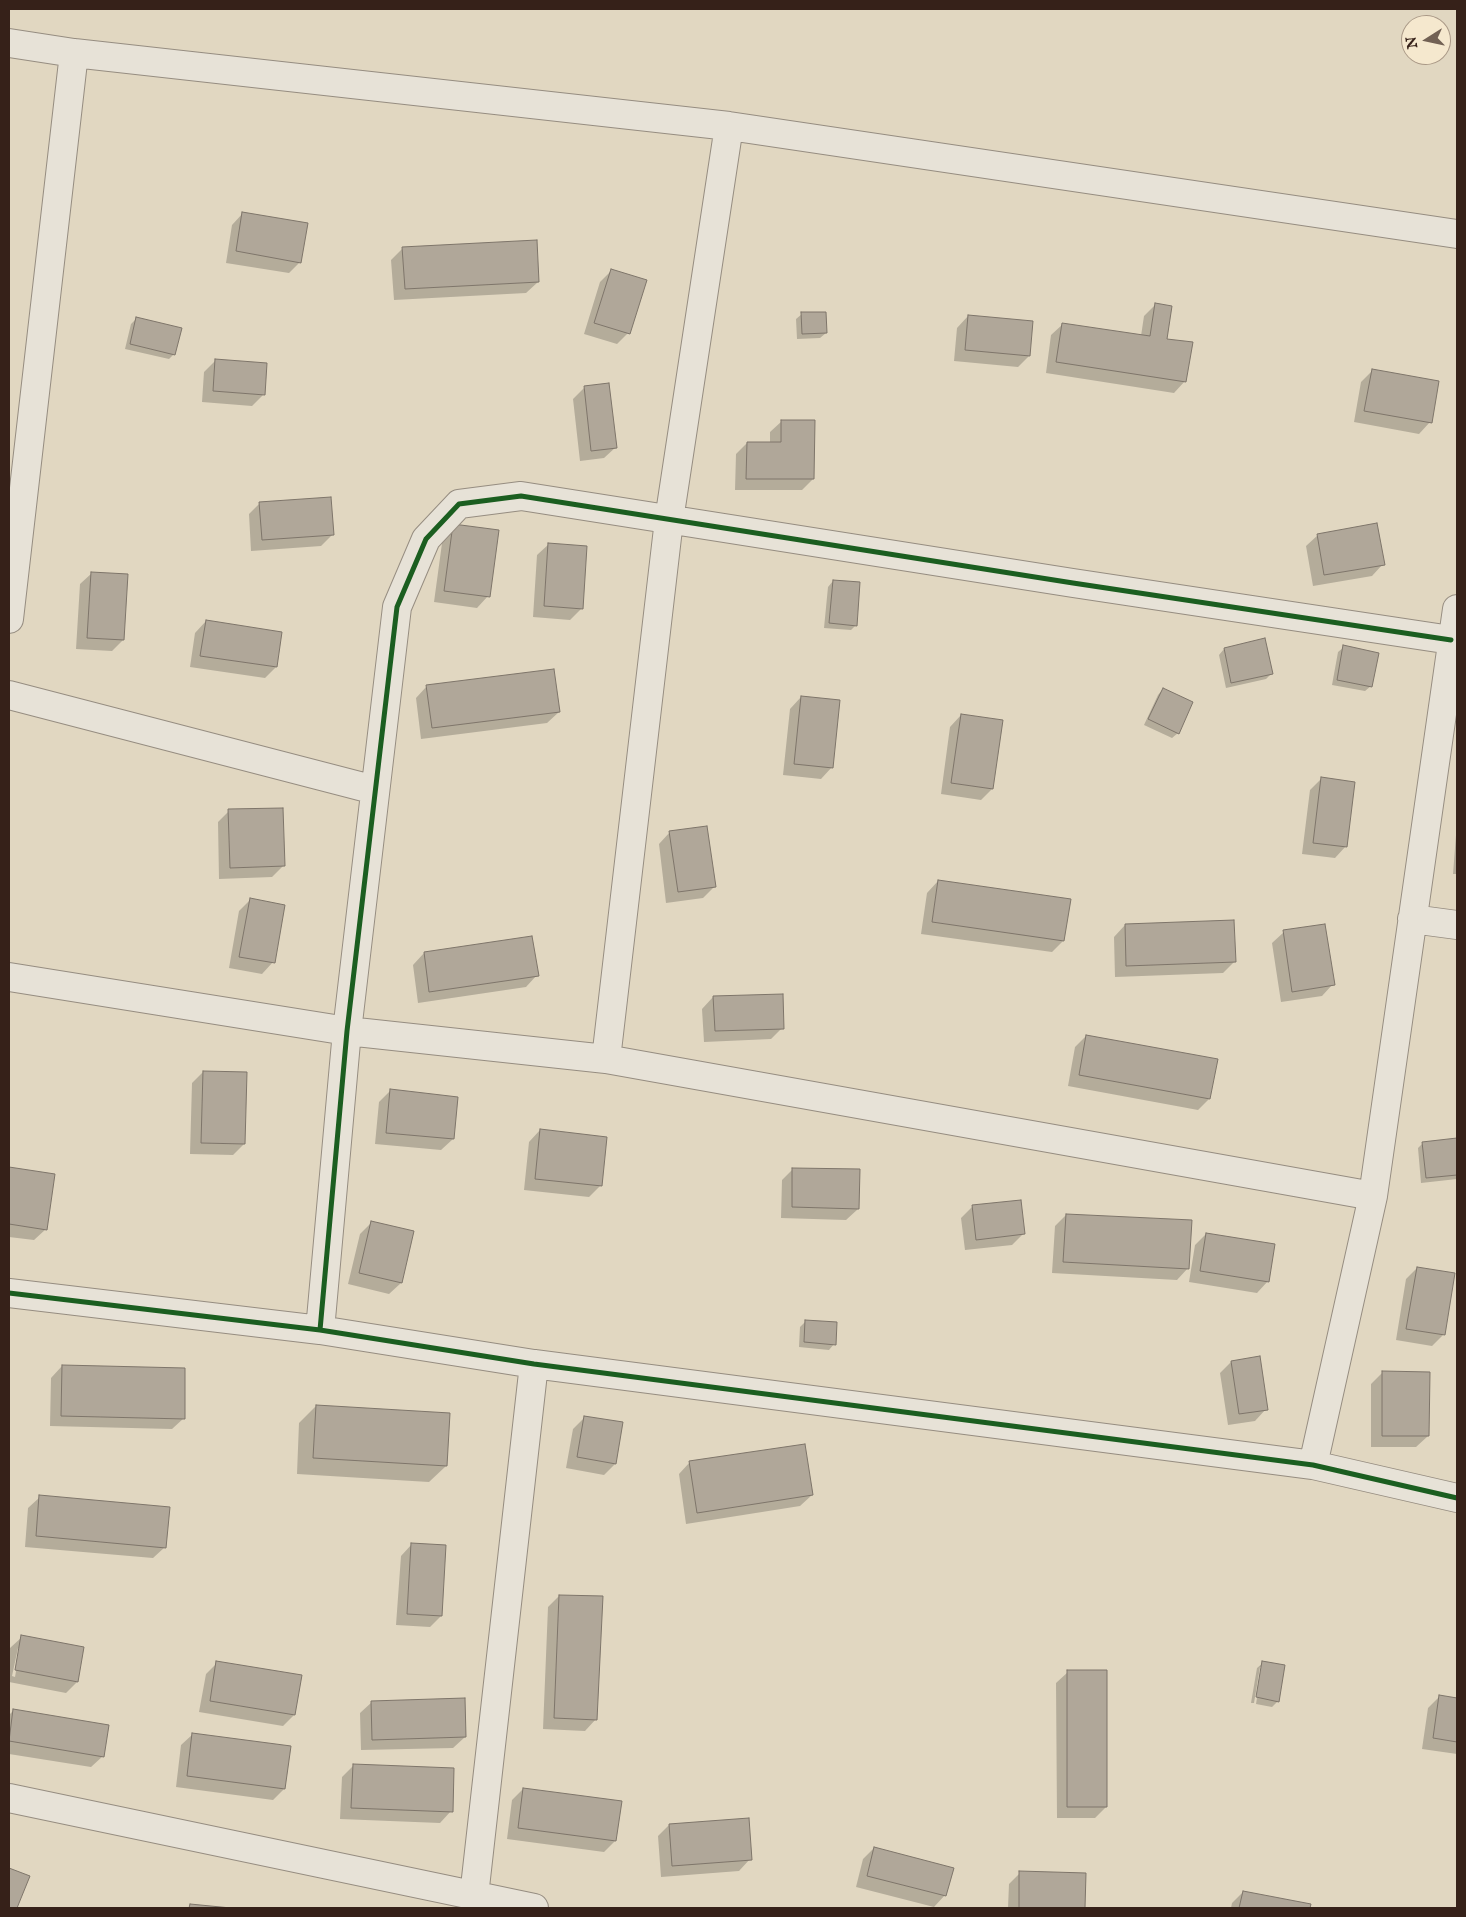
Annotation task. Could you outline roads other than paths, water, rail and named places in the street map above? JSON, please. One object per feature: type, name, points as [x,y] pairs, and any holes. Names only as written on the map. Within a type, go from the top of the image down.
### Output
[{"type":"street","points":[[9,43],[729,126],[1457,234]]},
{"type":"street","points":[[9,619],[74,52]]},
{"type":"street","points":[[606,1059],[669,520],[729,126]]},
{"type":"street","points":[[320,1330],[347,1031],[397,607],[426,539],[459,504],[521,496],[1064,582],[1452,640]]},
{"type":"street","points":[[1313,1465],[1373,1196],[1457,609]]},
{"type":"street","points":[[9,695],[375,790]]},
{"type":"street","points":[[1412,919],[1457,925]]},
{"type":"street","points":[[9,977],[347,1031],[606,1059],[1373,1196]]},
{"type":"street","points":[[9,1293],[320,1330],[534,1364],[1313,1465],[1457,1498]]},
{"type":"street","points":[[474,1896],[534,1364]]},
{"type":"street","points":[[9,1798],[534,1908]]}]
